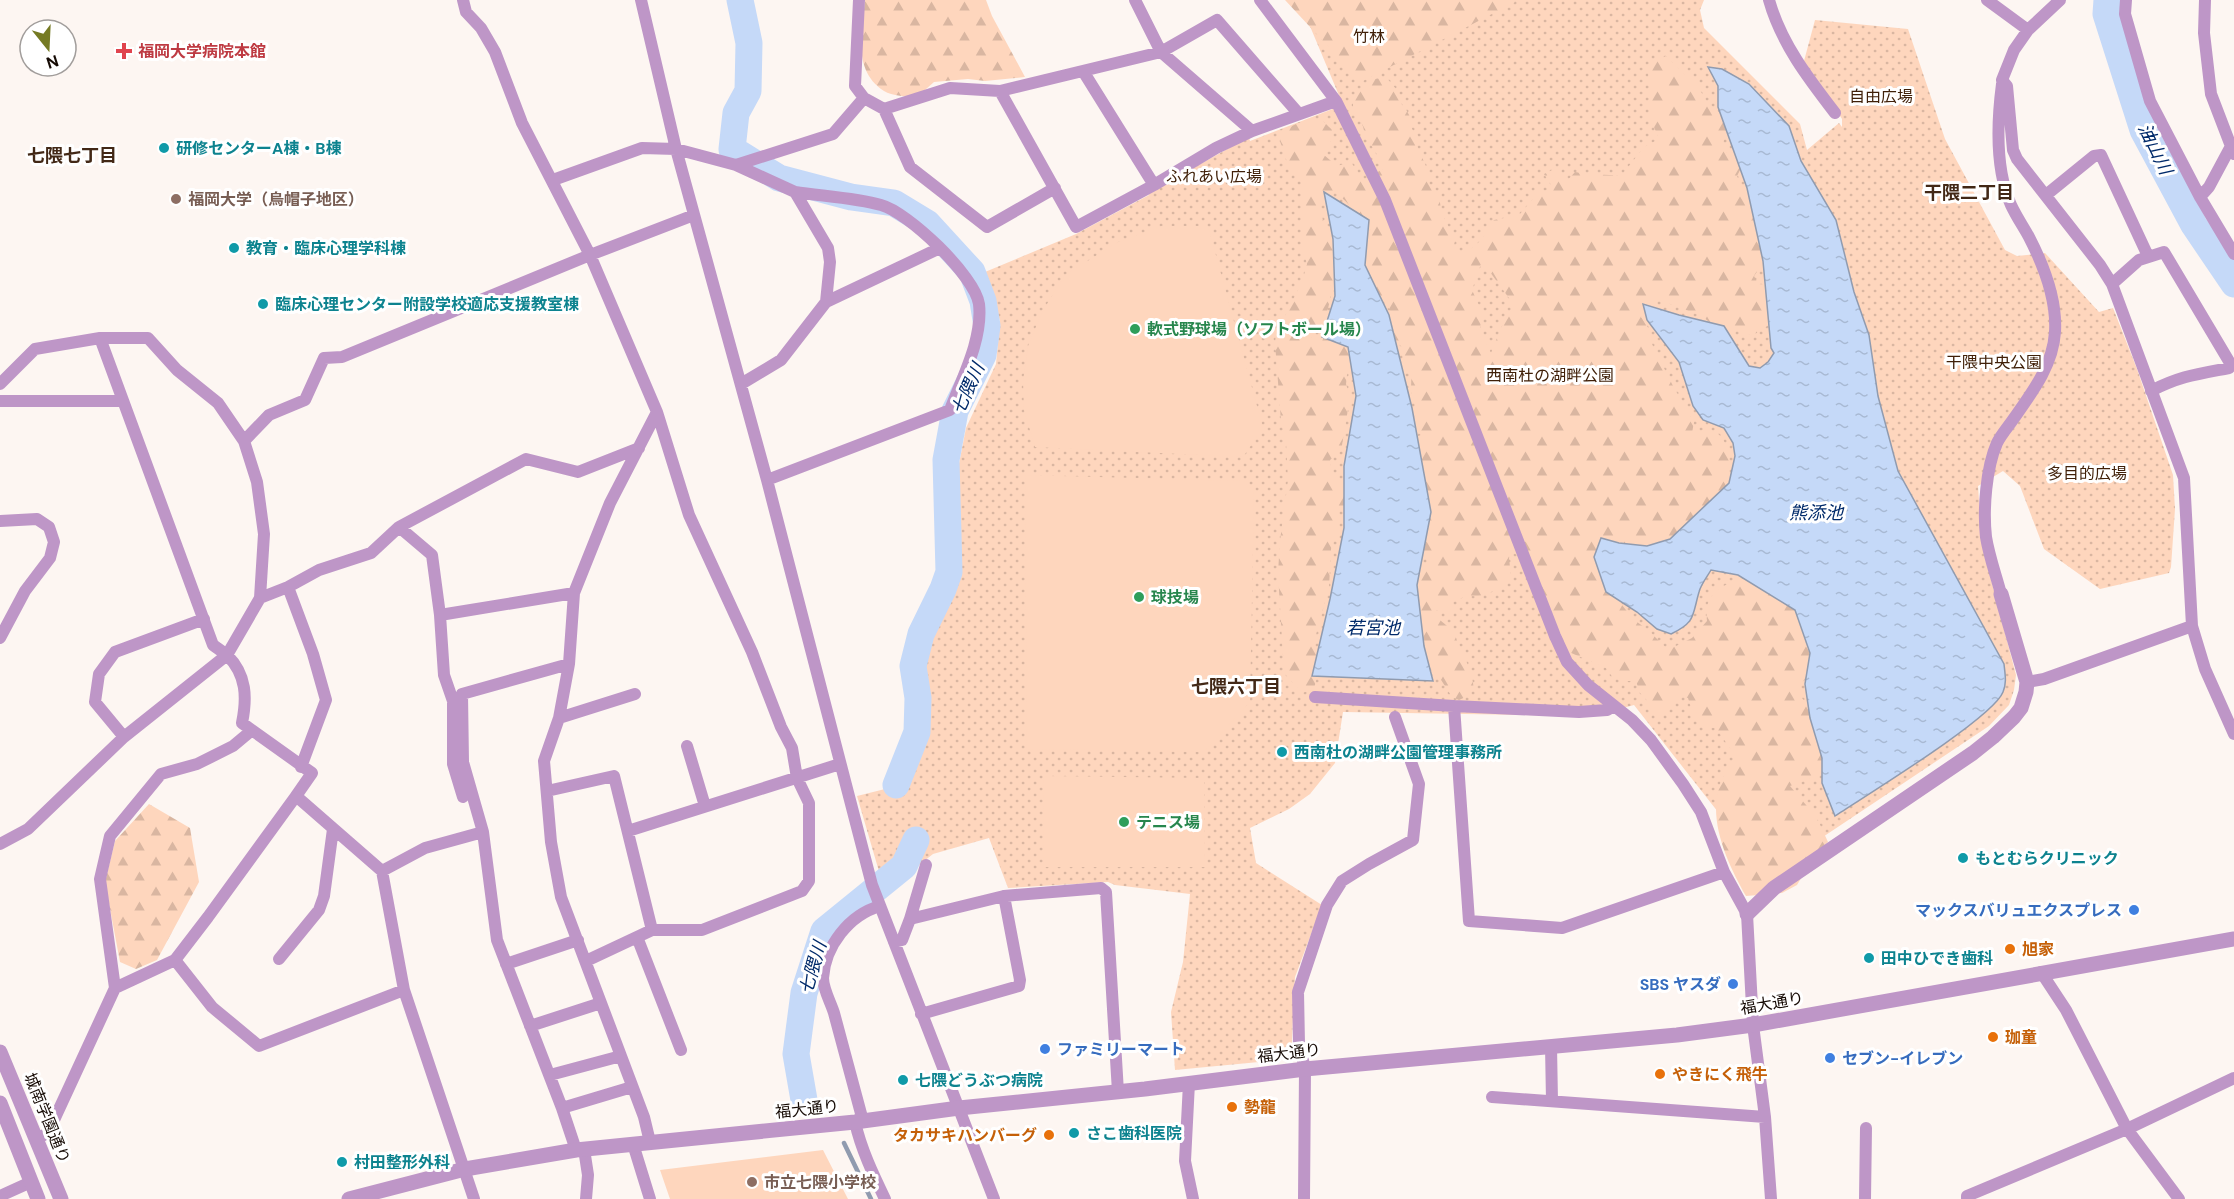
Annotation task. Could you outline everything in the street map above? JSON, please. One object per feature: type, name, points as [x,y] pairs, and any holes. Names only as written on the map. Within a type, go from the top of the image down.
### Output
[{"type":"street","points":[[463,0],[466,12],[480,28],[495,52],[522,123],[590,255],[657,412],[688,515],[752,652],[781,728],[792,748],[797,778],[809,803],[811,814],[809,881],[802,891],[702,930],[652,930],[586,961]]},
{"type":"street","points":[[641,0],[676,149],[767,480],[872,885],[994,1199]]},
{"type":"street","points":[[859,0],[855,86],[864,99],[884,109],[910,167],[987,227],[1055,188]]},
{"type":"street","points":[[1135,0],[1161,52],[1252,131]]},
{"type":"street","points":[[1260,0],[1336,101],[1384,200],[1567,662],[1588,685],[1632,720],[1651,740],[1683,784],[1701,812],[1724,872],[1747,914],[1753,1025],[1771,1199]]},
{"type":"street","points":[[1769,0],[1775,20],[1798,64],[1835,113]]},
{"type":"street","points":[[1987,0],[2028,30]]},
{"type":"street","points":[[1747,914],[1774,888],[1993,737],[2020,708],[2027,682],[1986,536],[1986,477],[1997,443],[2038,384],[2050,359],[2055,332],[2048,284],[2030,238],[2010,204],[2000,158],[1999,110],[2002,80],[2014,50],[2028,30],[2060,0]]},
{"type":"street","points":[[2126,0],[2125,14],[2150,101],[2200,197],[2234,254]]},
{"type":"street","points":[[2200,197],[2233,150],[2211,94],[2204,33],[2205,0]]},
{"type":"street","points":[[884,109],[950,88],[1000,91],[1161,52],[1217,20],[1299,114]]},
{"type":"street","points":[[1083,71],[1154,186]]},
{"type":"street","points":[[2002,80],[2007,86],[2013,150],[2017,159],[2100,265],[2112,284],[2184,478],[2192,626],[2205,669],[2234,734]]},
{"type":"street","points":[[1000,91],[1076,226],[1154,186],[1216,148],[1252,131],[1336,101]]},
{"type":"street","points":[[736,165],[833,134],[864,99]]},
{"type":"street","points":[[553,180],[642,148],[676,149],[736,165],[795,192],[882,205],[904,216],[940,248],[974,287],[979,304],[977,330],[971,354],[950,410],[767,480]]},
{"type":"street","points":[[2046,195],[2094,156],[2100,155],[2148,256]]},
{"type":"street","points":[[795,192],[828,248],[830,262],[826,302]]},
{"type":"street","points":[[244,441],[269,416],[305,400],[324,358],[342,357],[694,214]]},
{"type":"street","points":[[741,384],[781,360],[826,302],[940,248]]},
{"type":"street","points":[[2112,284],[2139,260],[2164,252],[2230,363],[2229,368],[2181,377],[2151,391]]},
{"type":"street","points":[[100,338],[213,645],[237,665],[247,700],[242,723],[312,773],[175,960],[115,988]]},
{"type":"street","points":[[0,384],[35,349],[100,338],[148,338],[177,370],[218,403],[244,441],[257,482],[264,534],[260,598],[227,655],[124,736],[28,829],[0,844]]},
{"type":"street","points":[[0,401],[123,401]]},
{"type":"street","points":[[650,1142],[644,1117],[561,897],[551,842],[544,761],[559,718],[569,664],[574,593],[610,503],[657,412]]},
{"type":"street","points":[[260,598],[288,587],[319,570],[370,553],[399,527],[526,459],[578,472],[639,448]]},
{"type":"street","points":[[0,521],[37,519],[49,526],[54,542],[50,558],[25,591],[0,638]]},
{"type":"street","points":[[399,527],[432,555],[440,615],[444,675],[453,701],[453,764],[462,797]]},
{"type":"street","points":[[288,587],[313,654],[326,700],[301,767]]},
{"type":"street","points":[[440,615],[574,593]]},
{"type":"street","points":[[124,736],[95,702],[99,674],[115,652],[204,619]]},
{"type":"street","points":[[2027,682],[2044,679],[2192,626]]},
{"type":"street","points":[[569,664],[462,694],[463,762],[483,832],[497,940],[580,1150],[588,1175],[586,1199]]},
{"type":"street","points":[[559,718],[635,694]]},
{"type":"street","points":[[1315,697],[1579,712],[1608,710],[1614,706]]},
{"type":"street","points":[[1454,706],[1468,921],[1562,928],[1724,872]]},
{"type":"street","points":[[1304,1199],[1305,1069],[1299,1044],[1298,992],[1327,905],[1342,881],[1413,840],[1419,784],[1395,717]]},
{"type":"street","points":[[36,1139],[48,1133],[115,988],[100,879],[110,836],[161,774],[197,764],[233,746],[251,731]]},
{"type":"street","points":[[687,746],[705,806]]},
{"type":"street","points":[[628,831],[840,764]]},
{"type":"street","points":[[547,791],[614,776],[652,930]]},
{"type":"street","points":[[296,796],[381,871],[404,990],[474,1199]]},
{"type":"street","points":[[279,959],[319,910],[324,896],[333,829]]},
{"type":"street","points":[[381,871],[425,848],[483,832]]},
{"type":"street","points":[[894,942],[902,940],[926,865]]},
{"type":"street","points":[[910,919],[1004,896],[1101,888],[1106,892],[1118,1092]]},
{"type":"street","points":[[921,1014],[1019,986],[1020,980],[1004,896]]},
{"type":"street","points":[[879,904],[865,911],[849,924],[830,949],[823,980],[833,1011],[859,1121],[858,1134],[872,1173],[885,1199]]},
{"type":"street","points":[[637,937],[681,1050]]},
{"type":"street","name":"福大通り","points":[[348,1199],[465,1169],[580,1150],[859,1121],[1305,1069],[1677,1035],[1753,1025],[2234,939]]},
{"type":"street","points":[[506,964],[578,940]]},
{"type":"street","points":[[175,960],[212,1007],[259,1046],[404,990]]},
{"type":"street","points":[[2041,972],[2066,1010],[2127,1129],[2179,1199]]},
{"type":"street","points":[[531,1026],[601,1003]]},
{"type":"street","points":[[1551,1046],[1552,1101]]},
{"type":"street","name":"城南学園通り","points":[[0,1052],[61,1199]]},
{"type":"street","points":[[550,1076],[621,1056]]},
{"type":"street","points":[[1967,1199],[1966,1196],[2127,1129],[2234,1078]]},
{"type":"street","points":[[1189,1083],[1185,1161],[1192,1199]]},
{"type":"street","points":[[562,1107],[632,1087]]},
{"type":"street","points":[[1492,1097],[1764,1117]]},
{"type":"street","points":[[0,1103],[38,1199]]},
{"type":"street","points":[[1865,1199],[1866,1128]]},
{"type":"street","points":[[633,1144],[650,1199]]},
{"type":"street","points":[[0,1196],[31,1182]]},
{"type":"green space","points":[[865,0],[986,0],[992,16],[1025,77],[934,82],[916,98],[887,93],[874,82],[863,61],[861,37]]},
{"type":"green space","name":"竹林","points":[[1285,0],[1513,0],[1515,2],[1361,82]]},
{"type":"green space","name":"西南杜の湖畔公園","points":[[1299,0],[1704,0],[1700,10],[1704,28],[1800,124],[1807,150],[1839,123],[1842,127],[1842,119],[1804,61],[1815,20],[1908,29],[1945,139],[2005,250],[2017,256],[2045,253],[2099,312],[2113,308],[2137,369],[2173,475],[2175,509],[2171,567],[2169,573],[2100,589],[2044,549],[2020,486],[2003,471],[1978,486],[1982,545],[2016,675],[2009,705],[1989,726],[1745,889],[1718,812],[1634,705],[1594,716],[1343,712],[1335,763],[1310,794],[1289,809],[1250,828],[1256,863],[1322,905],[1295,977],[1291,1059],[1175,1070],[1171,1012],[1183,962],[1190,894],[1115,885],[1108,882],[1008,888],[989,838],[933,854],[885,892],[857,796],[901,785],[921,734],[916,666],[929,627],[953,588],[954,489],[966,428],[996,364],[1000,321],[985,272],[1076,234],[1249,137],[1250,141],[1343,105]]},
{"type":"green space","points":[[1666,56],[1699,88],[1706,101],[1721,114],[1729,129],[1723,142],[1727,153],[1740,158],[1742,166],[1737,176],[1745,194],[1755,205],[1766,259],[1754,276],[1758,284],[1772,285],[1770,324],[1757,333],[1748,335],[1739,330],[1720,331],[1702,316],[1657,299],[1650,313],[1641,317],[1649,329],[1650,340],[1673,386],[1694,422],[1692,433],[1710,430],[1718,433],[1723,439],[1729,457],[1728,476],[1727,485],[1721,497],[1682,537],[1656,540],[1650,548],[1637,549],[1627,543],[1612,554],[1611,591],[1633,619],[1668,650],[1692,638],[1707,621],[1709,601],[1713,594],[1734,581],[1753,575],[1809,621],[1815,674],[1797,685],[1800,696],[1816,713],[1825,773],[1790,786],[1817,818],[1828,842],[1817,852],[1797,885],[1782,893],[1746,896],[1726,856],[1718,826],[1717,796],[1721,781],[1736,757],[1716,728],[1703,727],[1693,714],[1688,698],[1676,695],[1672,705],[1658,719],[1648,708],[1646,699],[1640,693],[1636,681],[1613,678],[1606,668],[1562,649],[1517,555],[1512,552],[1509,558],[1511,577],[1497,589],[1480,596],[1468,595],[1453,602],[1450,613],[1436,610],[1436,617],[1451,630],[1465,659],[1472,676],[1471,692],[1459,700],[1452,697],[1436,672],[1426,672],[1415,577],[1427,563],[1426,555],[1418,548],[1422,533],[1432,527],[1422,498],[1422,484],[1427,470],[1417,464],[1413,438],[1421,435],[1411,425],[1418,408],[1412,393],[1412,376],[1403,360],[1402,347],[1390,331],[1388,322],[1391,312],[1361,266],[1363,236],[1372,228],[1334,192],[1321,201],[1321,213],[1326,231],[1339,235],[1338,280],[1331,284],[1330,301],[1323,319],[1308,336],[1313,338],[1331,336],[1348,341],[1354,356],[1347,375],[1346,384],[1350,397],[1341,451],[1330,460],[1332,473],[1349,491],[1348,504],[1337,514],[1339,526],[1331,549],[1329,587],[1314,642],[1320,664],[1314,689],[1302,693],[1284,673],[1278,573],[1288,480],[1275,343],[1276,334],[1302,282],[1307,264],[1302,247],[1302,183],[1288,165],[1280,141],[1292,126],[1309,121],[1323,121],[1332,130],[1331,141],[1324,155],[1337,166],[1351,162],[1363,180],[1385,168],[1367,138],[1361,121],[1353,112],[1353,96],[1375,79],[1386,77],[1396,89],[1400,102],[1412,121],[1412,129],[1418,136],[1417,146],[1429,173],[1428,181],[1431,188],[1439,194],[1441,211],[1455,241],[1452,252],[1460,252],[1478,243],[1494,220],[1519,215],[1538,193],[1553,188],[1544,174],[1558,167],[1567,181],[1575,172],[1621,176],[1644,147],[1659,139],[1649,115],[1650,88],[1647,65]],"holes":[[[1482,261],[1514,305],[1491,353],[1480,330],[1482,312],[1472,290]]]},
{"type":"green space","name":"軟式野球場（ソフトボール場）","points":[[1162,226],[1208,226],[1263,428],[1243,457],[1035,447],[1024,410],[1023,381],[1028,346],[1042,312],[1065,275],[1118,242]]},
{"type":"green space","name":"球技場","points":[[1025,475],[1243,481],[1254,491],[1250,702],[1204,752],[1027,749]]},
{"type":"green space","name":"テニス場","points":[[1043,776],[1204,778],[1205,867],[1044,867]]},
{"type":"green space","points":[[149,804],[190,828],[199,882],[157,960],[136,969],[120,962],[105,882],[115,841]]},
{"type":"green space","name":"市立七隈小学校","points":[[823,1150],[848,1199],[670,1199],[660,1170]]},
{"type":"water","name":"熊添池","points":[[1708,67],[1722,69],[1749,84],[1789,126],[1801,161],[1836,220],[1854,292],[1869,335],[1878,396],[1898,471],[2004,664],[2003,692],[1977,720],[1899,775],[1835,816],[1822,783],[1822,758],[1810,718],[1805,684],[1810,653],[1795,610],[1738,575],[1711,570],[1700,589],[1692,618],[1685,626],[1671,634],[1657,629],[1637,612],[1606,592],[1594,557],[1601,538],[1619,543],[1647,546],[1670,539],[1729,483],[1735,456],[1733,443],[1724,428],[1703,420],[1693,406],[1679,362],[1647,320],[1643,304],[1724,326],[1749,366],[1760,368],[1774,353],[1771,348],[1763,261],[1747,188],[1718,107],[1718,86]]},
{"type":"water","name":"若宮池","points":[[1324,192],[1369,220],[1365,265],[1389,315],[1412,408],[1431,512],[1417,585],[1424,646],[1433,681],[1312,676],[1344,528],[1344,466],[1356,396],[1348,347],[1322,337],[1335,296],[1333,239]]},
{"type":"waterway","name":"七隈川","points":[[740,0],[749,43],[748,91],[736,113],[732,149],[779,178],[851,197],[894,203],[927,223],[972,272],[983,301],[987,326],[983,355],[955,411],[946,460],[949,572],[921,634],[913,666],[918,698],[917,732],[896,785]]},
{"type":"waterway","name":"油山川","points":[[2107,0],[2106,14],[2143,130],[2194,225],[2234,284]]},
{"type":"waterway","name":"七隈川","points":[[804,1100],[796,1054],[804,993],[824,931],[904,866],[916,840]]},
{"type":"waterway","name":"七隈川","points":[[844,1143],[871,1199]]},
{"type":"place","name":"福岡大学病院本館","points":[[124,51]]},
{"type":"place","name":"研修センターA棟・B棟","points":[[164,148]]},
{"type":"place","name":"福岡大学（烏帽子地区）","points":[[176,199]]},
{"type":"place","name":"教育・臨床心理学科棟","points":[[234,248]]},
{"type":"place","name":"臨床心理センター附設学校適応支援教室棟","points":[[263,304]]},
{"type":"place","name":"軟式野球場（ソフトボール場）","points":[[1135,329]]},
{"type":"place","name":"球技場","points":[[1139,597]]},
{"type":"place","name":"西南杜の湖畔公園管理事務所","points":[[1282,752]]},
{"type":"place","name":"テニス場","points":[[1124,822]]},
{"type":"place","name":"もとむらクリニック","points":[[1963,858]]},
{"type":"place","name":"マックスバリュエクスプレス","points":[[2134,910]]},
{"type":"place","name":"旭家","points":[[2010,949]]},
{"type":"place","name":"田中ひでき歯科","points":[[1869,958]]},
{"type":"place","name":"SBS ヤスダ","points":[[1733,984]]},
{"type":"place","name":"珈童","points":[[1993,1037]]},
{"type":"place","name":"ファミリーマート","points":[[1045,1049]]},
{"type":"place","name":"セブン-イレブン","points":[[1830,1058]]},
{"type":"place","name":"やきにく飛牛","points":[[1660,1074]]},
{"type":"place","name":"七隈どうぶつ病院","points":[[903,1080]]},
{"type":"place","name":"勢龍","points":[[1232,1107]]},
{"type":"place","name":"さこ歯科医院","points":[[1074,1133]]},
{"type":"place","name":"タカサキハンバーグ","points":[[1049,1135]]},
{"type":"place","name":"村田整形外科","points":[[342,1162]]},
{"type":"place","name":"市立七隈小学校","points":[[752,1182]]},
{"type":"district","name":"七隈七丁目","points":[[72,156]]},
{"type":"district","name":"干隈二丁目","points":[[1969,193]]},
{"type":"district","name":"七隈六丁目","points":[[1236,687]]},
{"type":"park label","name":"自由広場","points":[[1881,96]]},
{"type":"park label","name":"ふれあい広場","points":[[1214,176]]},
{"type":"park label","name":"干隈中央公園","points":[[1994,362]]},
{"type":"park label","name":"多目的広場","points":[[2087,473]]}]
